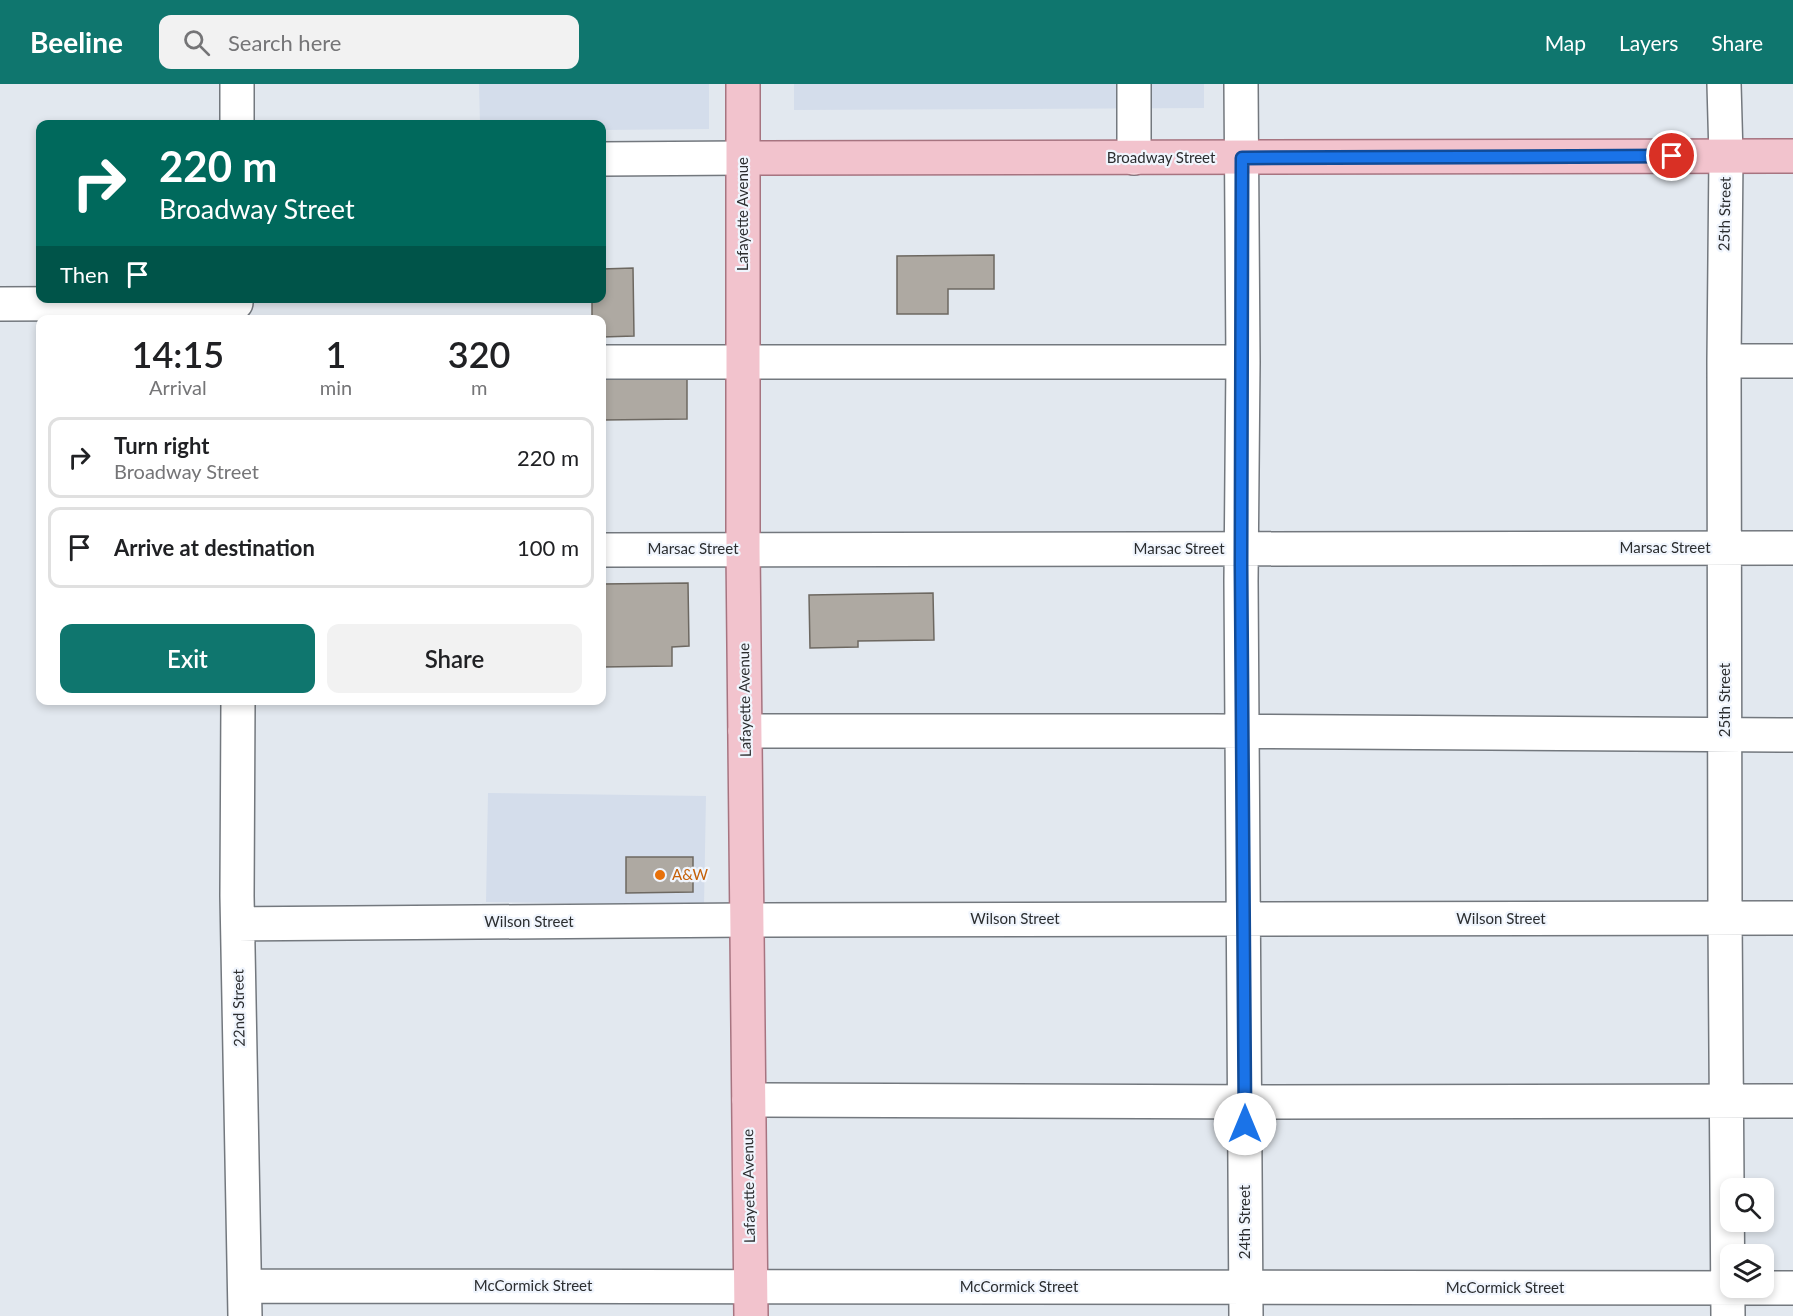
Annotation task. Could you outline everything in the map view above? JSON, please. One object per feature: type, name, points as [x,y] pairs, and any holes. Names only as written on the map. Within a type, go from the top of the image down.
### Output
[{"type":"main road","name":"Lafayette Avenue","points":[[743,84],[743,549],[751,1301]]},
{"type":"main road","name":"Broadway Street","points":[[743,158],[1793,156]]},
{"type":"street","points":[[237,84],[237,120]]},
{"type":"street","points":[[1134,84],[1134,158]]},
{"type":"street","name":"24th Street","points":[[1241,84],[1243,363],[1241,549],[1246,1302]]},
{"type":"street","name":"25th Street","points":[[1724,84],[1726,156],[1724,548],[1727,1302]]},
{"type":"street","name":"Broadway Street","points":[[606,159],[743,158]]},
{"type":"street","points":[[0,304],[236,307]]},
{"type":"street","points":[[1724,361],[1793,361]]},
{"type":"street","points":[[606,362],[1243,363]]},
{"type":"street","name":"Marsac Street","points":[[606,550],[1793,548]]},
{"type":"street","name":"22nd Street","points":[[238,705],[238,924],[245,1301]]},
{"type":"street","points":[[745,731],[1793,735]]},
{"type":"street","name":"Wilson Street","points":[[238,924],[747,920],[1793,918]]},
{"type":"street","points":[[749,1100],[1793,1101]]},
{"type":"street","name":"McCormick Street","points":[[245,1301],[1727,1302],[1793,1288]]},
{"type":"shaded area","points":[[479,84],[709,84],[709,129],[606,130],[606,120],[480,120]]},
{"type":"shaded area","points":[[794,84],[1204,84],[1204,108],[794,110]]},
{"type":"shaded area","points":[[488,793],[706,796],[704,905],[486,902]]},
{"type":"building","points":[[994,255],[994,289],[948,289],[948,314],[897,314],[897,256]]},
{"type":"building","points":[[633,268],[634,336],[606,337],[606,315],[592,315],[592,303],[606,303],[606,269]]},
{"type":"building","points":[[687,378],[687,419],[606,420],[606,379]]},
{"type":"building","points":[[688,583],[689,646],[672,647],[672,666],[606,667],[606,584]]},
{"type":"building","points":[[933,593],[934,640],[858,641],[858,647],[810,648],[809,595]]},
{"type":"building","name":"A&W","points":[[626,857],[693,857],[693,892],[626,893]]},
{"type":"place","name":"A&W","points":[[660,875]]},
{"type":"route","points":[[1245,1124],[1241,565],[1242,158],[1672,156]]}]
